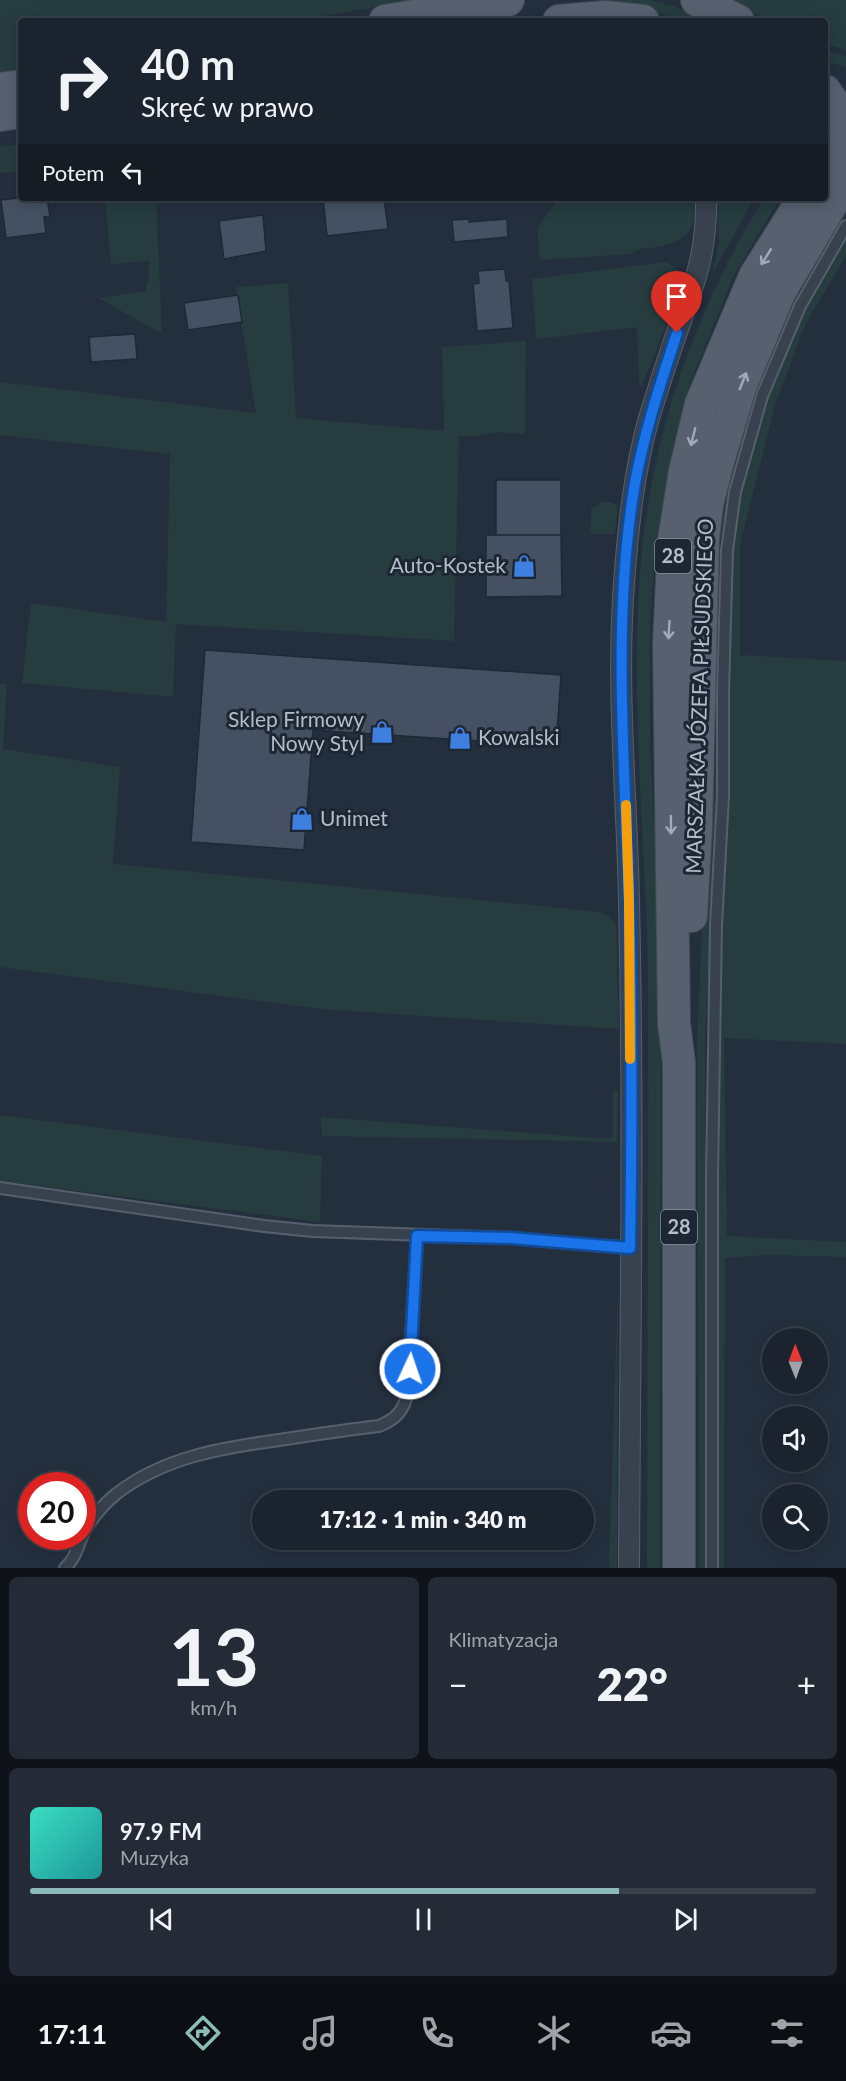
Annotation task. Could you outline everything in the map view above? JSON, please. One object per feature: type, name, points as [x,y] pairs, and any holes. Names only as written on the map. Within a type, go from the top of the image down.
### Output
[{"type":"main road","points":[[403,18],[508,0]]},
{"type":"main road","points":[[697,0],[732,18]]},
{"type":"main road","points":[[594,18],[614,18]]},
{"type":"main road","points":[[828,76],[846,81]]},
{"type":"main road","points":[[0,89],[18,86]]},
{"type":"main road","points":[[828,95],[838,110],[846,131]]},
{"type":"main road","points":[[0,115],[18,112]]},
{"type":"main road","points":[[828,135],[846,140],[828,167]]},
{"type":"main road","name":"MARSZAŁKA JÓZEFA PIŁSUDSKIEGO","points":[[679,1063],[685,1022],[696,826],[705,514],[740,387],[779,293],[846,179]]},
{"type":"main road","name":"MARSZAŁKA JÓZEFA PIŁSUDSKIEGO","points":[[679,1568],[679,1063],[674,1023],[669,643],[674,540],[685,471],[701,404],[755,276],[800,201]]},
{"type":"street","points":[[629,1568],[629,902],[621,675],[624,581],[641,451],[657,392],[700,267],[705,242],[706,201]]},
{"type":"lane","points":[[712,1568],[712,1131],[728,550],[735,492],[762,396],[800,306],[846,226]]},
{"type":"lane","points":[[0,1188],[313,1231],[511,1238],[630,1248]]},
{"type":"lane","points":[[65,1568],[76,1555],[84,1533],[97,1513],[117,1494],[172,1462],[233,1446],[379,1426],[392,1421],[400,1414],[406,1404],[408,1391],[417,1236]]},
{"type":"green space","points":[[0,0],[415,0],[311,18],[18,18],[18,69],[0,72]]},
{"type":"green space","points":[[604,0],[651,0],[703,18],[674,18],[643,7],[606,3]]},
{"type":"green space","points":[[731,0],[846,0],[846,50],[828,45],[828,18],[764,18]]},
{"type":"green space","points":[[828,52],[846,56],[846,67],[828,62]]},
{"type":"green space","points":[[18,144],[18,171],[0,173],[0,147]]},
{"type":"green space","points":[[846,200],[846,216],[806,279],[766,364],[744,430],[720,543],[714,650],[716,807],[705,1040],[707,1568],[699,1568],[697,1041],[706,836],[713,541],[763,351]]},
{"type":"green space","points":[[105,201],[156,201],[162,334],[99,298],[145,291],[149,279],[149,261],[111,264]]},
{"type":"green space","points":[[557,201],[694,201],[693,223],[690,230],[679,240],[630,254],[540,260],[537,228]]},
{"type":"green space","points":[[716,201],[752,201],[712,275],[719,241]]},
{"type":"green space","points":[[762,201],[778,201],[733,277],[690,384],[675,439],[654,558],[650,636],[650,741],[659,930],[661,1035],[660,1568],[647,1568],[648,980],[637,713],[640,578],[647,513],[659,449],[678,383],[701,319]]},
{"type":"green space","points":[[846,236],[846,256],[806,323],[776,402],[740,545],[740,655],[846,661],[846,1044],[724,1038],[727,1236],[846,1242],[846,1257],[769,1255],[725,1258],[724,1568],[718,1568],[718,1138],[721,907],[727,672],[734,539],[745,479],[776,370],[807,305]]},
{"type":"green space","points":[[664,262],[678,271],[681,287],[642,386],[639,385],[637,327],[536,339],[532,279]]},
{"type":"green space","points":[[288,283],[296,418],[444,431],[442,347],[526,341],[525,434],[500,432],[459,436],[454,641],[176,624],[173,697],[22,683],[31,603],[166,622],[170,454],[0,435],[0,382],[256,413],[236,287]]},
{"type":"green space","points":[[603,502],[611,502],[618,506],[615,534],[590,534],[591,509]]},
{"type":"green space","points":[[0,683],[7,684],[3,749],[120,767],[113,864],[601,912],[610,917],[616,926],[619,1029],[321,1009],[0,967]]},
{"type":"green space","points":[[613,1091],[618,1091],[617,1142],[322,1136],[321,1117],[610,1139],[613,1134]]},
{"type":"green space","points":[[0,1115],[322,1156],[320,1222],[0,1181]]},
{"type":"green space","points":[[618,1281],[617,1568],[609,1568]]},
{"type":"building","points":[[16,191],[18,191],[18,201],[48,201],[50,216],[44,217],[46,233],[6,238],[1,200],[17,198]]},
{"type":"building","points":[[323,201],[384,201],[388,229],[327,236]]},
{"type":"building","points":[[263,215],[266,251],[224,259],[219,221]]},
{"type":"building","points":[[469,219],[469,222],[507,219],[508,237],[454,242],[452,220]]},
{"type":"building","points":[[505,269],[506,281],[509,281],[513,328],[477,331],[473,284],[479,283],[478,271]]},
{"type":"building","points":[[238,295],[242,322],[188,330],[184,303]]},
{"type":"building","points":[[135,334],[137,359],[91,362],[89,337]]},
{"type":"building","points":[[496,480],[561,480],[561,535],[496,535]]},
{"type":"building","name":"Auto-Kostek","points":[[486,535],[561,535],[562,596],[486,597]]},
{"type":"building","points":[[205,650],[561,675],[556,746],[313,730],[304,850],[191,842]]},
{"type":"slow traffic","points":[[626,805],[630,1059]]},
{"type":"place","name":"Auto-Kostek","points":[[524,566]]},
{"type":"place","name":"Sklep Firmowy Nowy Styl","points":[[382,732]]},
{"type":"place","name":"Kowalski","points":[[460,738]]},
{"type":"place","name":"Unimet","points":[[302,819]]},
{"type":"route","points":[[410,1369],[417,1236],[511,1238],[630,1248],[629,902],[621,675],[623,601],[626,556],[641,451],[657,392],[677,333]]}]
